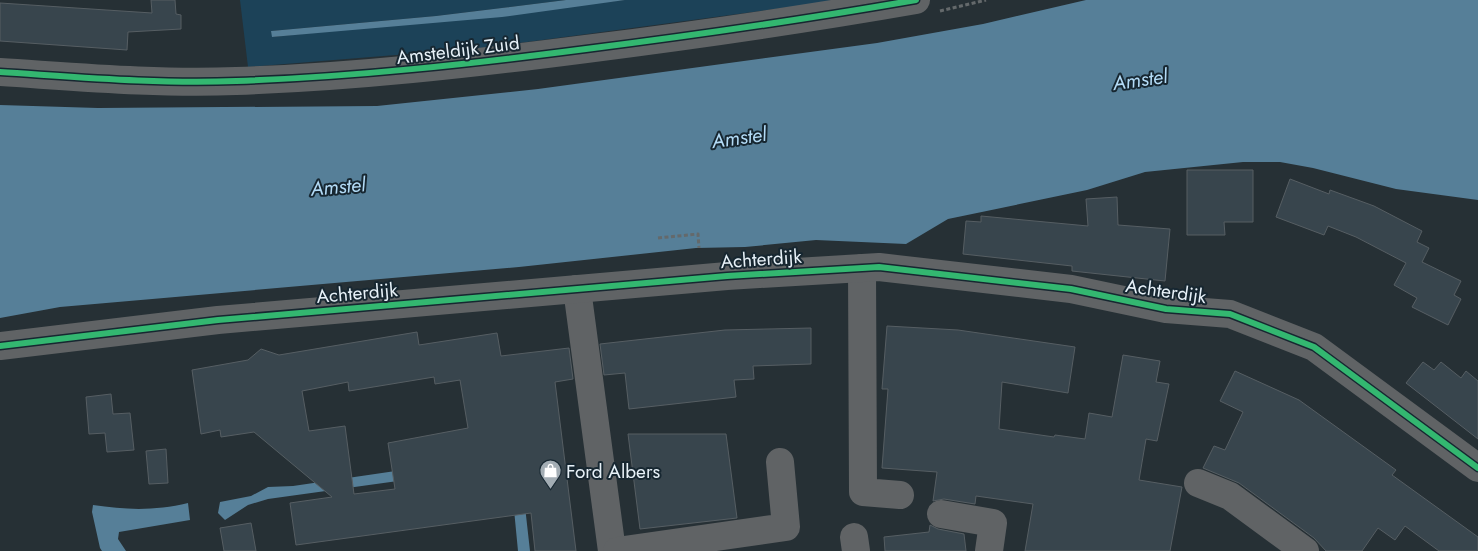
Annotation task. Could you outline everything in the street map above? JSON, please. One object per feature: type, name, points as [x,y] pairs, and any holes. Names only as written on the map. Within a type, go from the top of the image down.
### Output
[{"type":"street","name":"Amsteldijk Zuid","points":[[0,72],[154,81],[235,81],[385,73],[467,64],[827,16],[916,0]]},
{"type":"street","name":"Achterdijk","points":[[0,346],[218,320],[727,276],[879,267],[1071,289],[1166,309],[1230,314],[1314,347],[1478,468]]},
{"type":"street","points":[[862,268],[863,492],[900,495]]},
{"type":"street","points":[[576,289],[612,551]]},
{"type":"street","points":[[617,551],[786,527],[780,462]]},
{"type":"street","points":[[1198,482],[1230,496],[1305,551]]},
{"type":"street","points":[[941,514],[993,523],[989,551]]},
{"type":"path","points":[[658,238],[698,234],[699,248]]},
{"type":"shaded area","points":[[240,0],[566,0],[436,16],[271,31],[273,37],[625,0],[844,0],[482,48],[248,67]]},
{"type":"water","points":[[566,0],[625,0],[502,17],[272,37],[271,31],[436,16]]},
{"type":"water","name":"Amstel","points":[[1086,0],[1478,0],[1478,200],[1396,189],[1313,168],[1280,162],[1243,162],[1145,172],[1087,190],[948,219],[906,244],[816,240],[745,247],[696,248],[519,267],[60,307],[0,318],[0,105],[98,108],[377,106],[538,89],[877,43],[983,24]]},
{"type":"water","points":[[519,453],[530,551],[518,551],[510,468],[506,466],[268,499],[248,505],[225,520],[218,513],[220,502],[251,496],[268,487],[293,486]]},
{"type":"water","points":[[188,503],[190,520],[119,532],[118,539],[126,551],[102,551],[100,548],[92,512],[93,505],[140,509]]},
{"type":"building","points":[[151,0],[175,0],[176,14],[181,15],[181,29],[128,32],[127,50],[0,41],[0,3],[152,13]]},
{"type":"building","points":[[1187,170],[1253,170],[1253,222],[1224,222],[1225,235],[1187,235]]},
{"type":"building","points":[[1290,179],[1329,194],[1330,190],[1374,206],[1422,231],[1417,242],[1429,248],[1422,262],[1461,281],[1454,295],[1461,299],[1448,325],[1412,307],[1417,298],[1394,285],[1406,263],[1356,237],[1328,226],[1324,235],[1276,217]]},
{"type":"building","points":[[1117,197],[1118,225],[1170,229],[1165,281],[1072,271],[1072,266],[963,254],[966,221],[981,222],[981,216],[1088,226],[1086,199]]},
{"type":"building","points":[[887,326],[958,330],[1075,347],[1068,393],[1002,382],[999,429],[1054,437],[1055,435],[1085,439],[1089,413],[1112,417],[1123,355],[1160,361],[1156,382],[1169,384],[1157,441],[1146,439],[1139,480],[1182,487],[1170,551],[1025,551],[1033,504],[976,496],[975,504],[944,499],[933,501],[937,472],[882,468],[888,389],[882,389]]},
{"type":"building","points":[[811,328],[811,364],[753,366],[754,379],[734,380],[736,397],[629,409],[625,373],[604,375],[600,344],[725,330]]},
{"type":"building","points":[[417,332],[419,345],[497,333],[501,356],[569,348],[573,379],[555,382],[576,551],[535,551],[531,513],[296,545],[290,503],[332,497],[254,432],[221,437],[220,430],[201,434],[192,370],[248,360],[261,349],[279,355]],"holes":[[[434,377],[435,384],[460,380],[468,428],[388,443],[395,489],[354,494],[345,426],[309,431],[302,391],[348,382],[349,391]]]},
{"type":"building","points":[[1423,362],[1434,370],[1441,362],[1461,378],[1466,371],[1478,381],[1478,439],[1406,383]]},
{"type":"building","points":[[1235,371],[1299,400],[1396,470],[1392,475],[1478,537],[1478,551],[1439,551],[1405,526],[1395,540],[1378,528],[1362,551],[1326,551],[1314,538],[1239,483],[1203,468],[1214,446],[1225,450],[1243,412],[1220,401]]},
{"type":"building","points":[[111,394],[113,414],[130,413],[134,450],[107,452],[105,433],[89,434],[86,397]]},
{"type":"building","points":[[628,434],[726,434],[737,518],[640,529]]},
{"type":"building","points":[[166,449],[168,483],[149,484],[146,451]]},
{"type":"building","points":[[251,523],[256,551],[224,551],[220,528]]},
{"type":"building","points":[[930,525],[938,529],[964,534],[966,551],[885,551],[884,537],[929,532]]},
{"type":"cycle path","points":[[0,72],[177,82],[280,79],[368,73],[499,60],[628,44],[916,0]]},
{"type":"cycle path","points":[[0,346],[218,320],[727,276],[879,267],[1071,289],[1166,309],[1230,314],[1314,347],[1478,468]]},
{"type":"place","name":"Ford Albers","points":[[550,490]]}]
